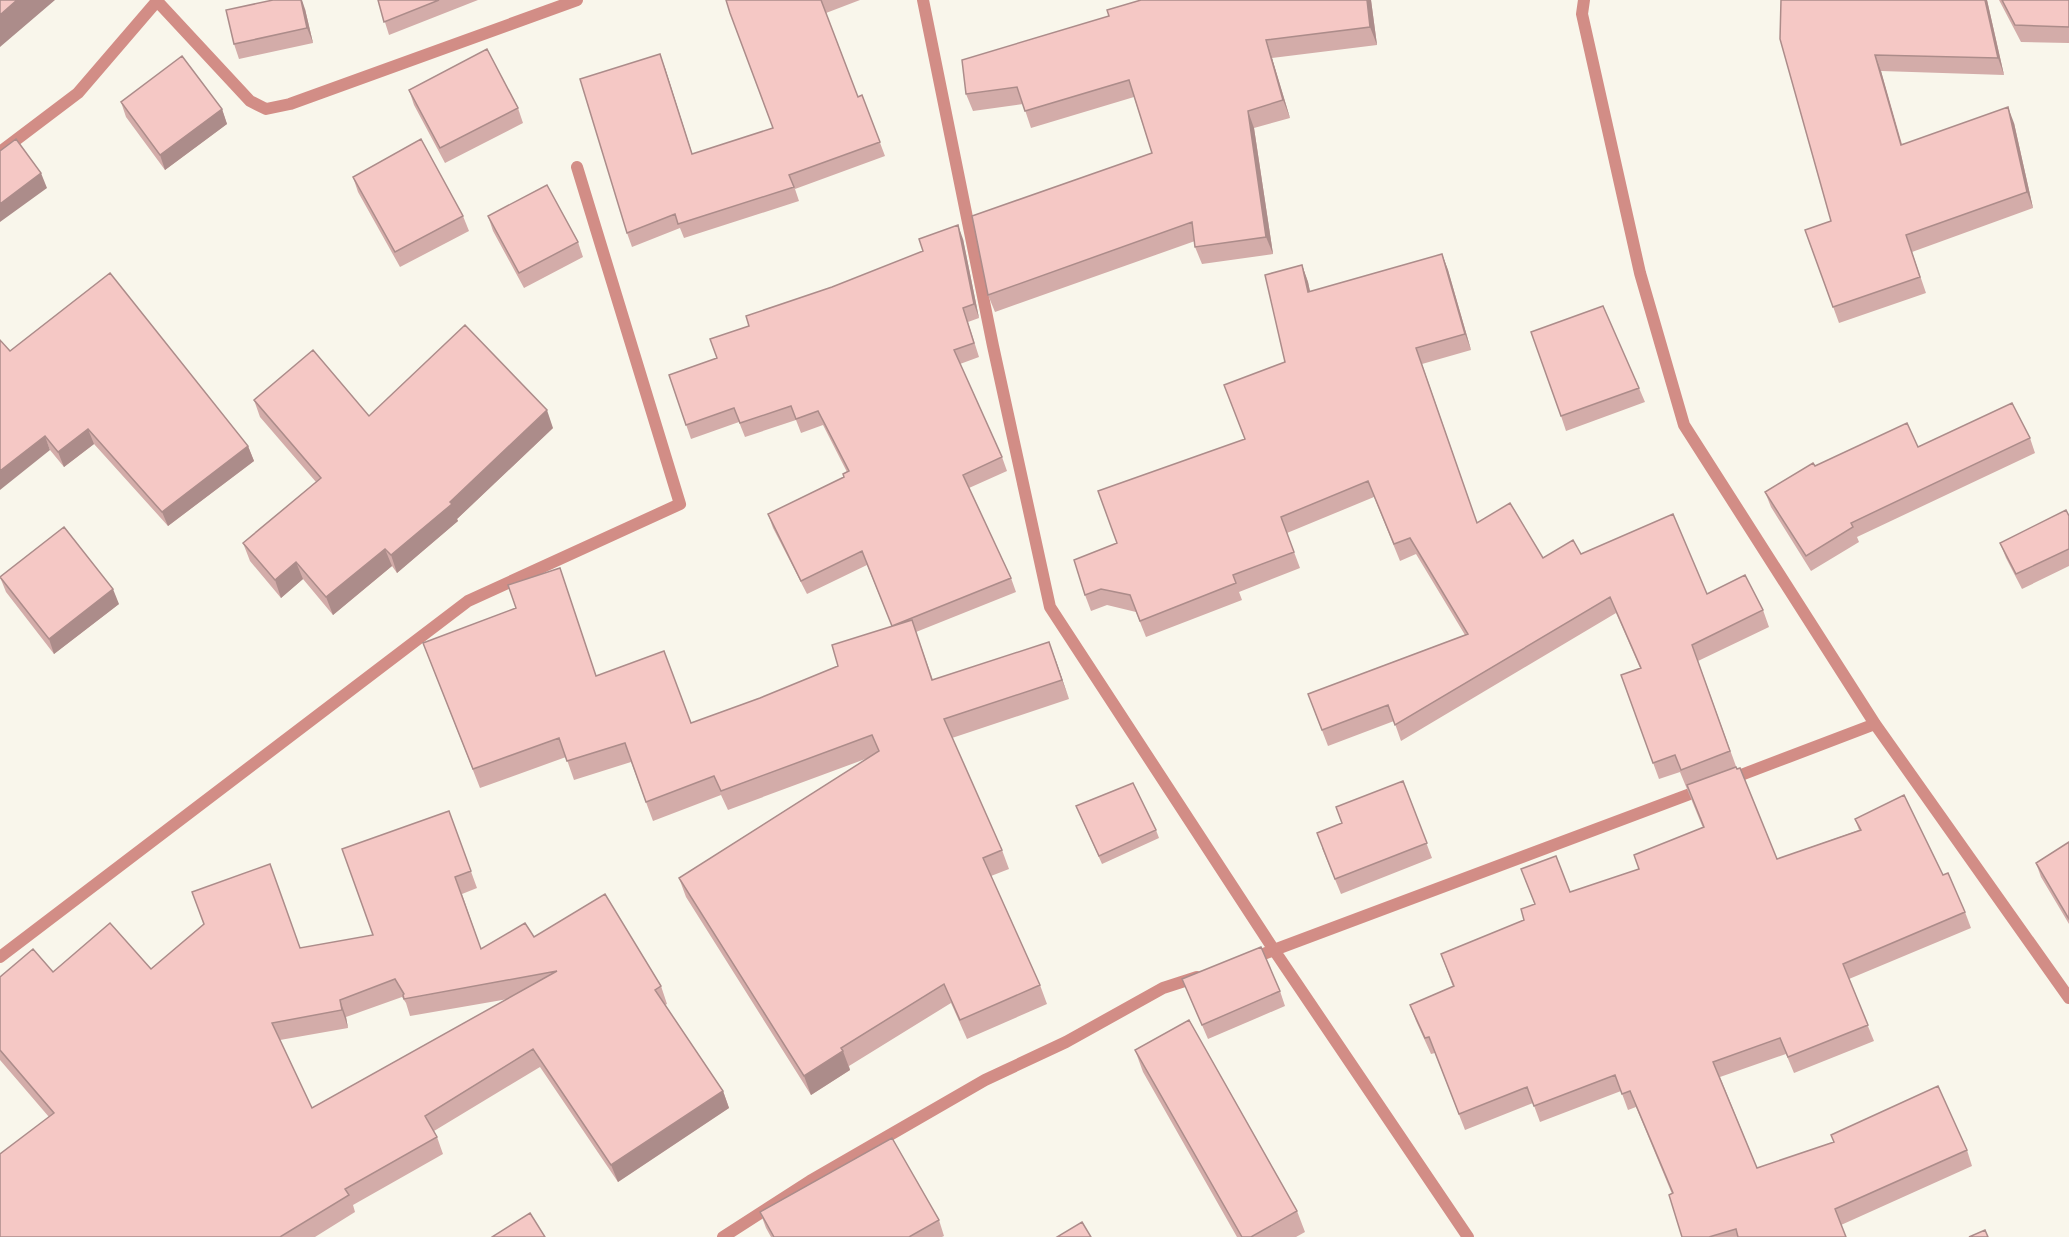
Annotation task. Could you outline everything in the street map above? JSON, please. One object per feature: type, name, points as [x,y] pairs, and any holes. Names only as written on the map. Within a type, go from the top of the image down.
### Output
[{"type":"street","points":[[0,152],[78,93],[156,1],[250,101],[266,109],[290,104],[577,0]]},
{"type":"street","points":[[923,0],[993,346],[1050,607],[1274,950],[1468,1237]]},
{"type":"street","points":[[1584,0],[1582,14],[1640,273],[1684,425],[1875,724],[2069,998]]},
{"type":"street","points":[[0,957],[468,601],[680,504],[577,167]]},
{"type":"street","points":[[1241,962],[1875,724]]},
{"type":"street","points":[[723,1237],[810,1181],[985,1080],[1066,1042],[1162,988],[1207,973]]},
{"type":"building","points":[[0,0],[17,0],[0,15]]},
{"type":"building","points":[[273,0],[301,0],[307,28],[234,44],[226,10]]},
{"type":"building","points":[[378,0],[439,0],[384,22]]},
{"type":"building","points":[[726,0],[821,0],[858,97],[862,95],[880,142],[789,175],[794,187],[678,224],[675,214],[627,233],[580,79],[660,54],[692,154],[773,128]]},
{"type":"building","points":[[1141,0],[1367,0],[1370,27],[1266,40],[1283,100],[1248,111],[1266,237],[1195,247],[1192,222],[988,295],[972,216],[1152,153],[1129,80],[1025,111],[1017,87],[966,94],[962,60],[1109,16],[1107,10]]},
{"type":"building","points":[[1781,0],[1985,0],[1998,58],[1875,55],[1901,145],[2008,107],[2027,192],[1906,235],[1920,277],[1833,307],[1805,230],[1831,221],[1780,39]]},
{"type":"building","points":[[2002,0],[2069,0],[2069,27],[2015,25]]},
{"type":"building","points":[[487,49],[518,108],[440,148],[409,90]]},
{"type":"building","points":[[182,56],[222,109],[160,155],[121,102]]},
{"type":"building","points":[[16,139],[41,173],[0,204],[0,151]]},
{"type":"building","points":[[421,139],[463,216],[395,252],[353,177]]},
{"type":"building","points":[[547,185],[578,242],[519,273],[488,216]]},
{"type":"building","points":[[958,225],[974,304],[963,308],[974,343],[954,350],[1002,457],[963,475],[1011,578],[892,626],[862,551],[801,581],[768,514],[844,477],[843,474],[849,471],[818,411],[796,419],[791,406],[740,423],[734,408],[686,425],[669,375],[717,358],[710,339],[749,326],[746,316],[832,287],[923,251],[919,239]]},
{"type":"building","points":[[1442,254],[1465,334],[1416,348],[1477,523],[1510,503],[1543,558],[1573,540],[1581,554],[1673,514],[1707,594],[1745,575],[1763,610],[1692,645],[1730,751],[1681,770],[1675,755],[1653,763],[1621,675],[1641,668],[1610,597],[1395,725],[1388,705],[1322,730],[1308,694],[1468,634],[1410,538],[1394,544],[1368,481],[1281,517],[1294,552],[1233,575],[1236,583],[1140,621],[1130,595],[1101,589],[1085,595],[1074,560],[1117,543],[1098,491],[1245,439],[1224,385],[1285,362],[1265,275],[1302,265],[1308,292]]},
{"type":"building","points":[[110,273],[248,446],[162,512],[88,429],[58,452],[45,436],[0,471],[0,340],[10,351]]},
{"type":"building","points":[[1603,306],[1639,388],[1561,416],[1531,332]]},
{"type":"building","points":[[465,325],[547,410],[450,502],[452,504],[391,555],[385,549],[326,597],[296,562],[275,580],[243,543],[321,478],[254,400],[313,350],[369,416]]},
{"type":"building","points":[[2012,403],[2030,438],[1851,523],[1853,527],[1806,556],[1765,492],[1813,463],[1815,466],[1907,423],[1918,447]]},
{"type":"building","points":[[2066,510],[2069,516],[2069,549],[2016,574],[2000,543]]},
{"type":"building","points":[[64,527],[113,589],[49,639],[0,577]]},
{"type":"building","points":[[560,568],[596,676],[664,651],[691,723],[838,666],[832,645],[912,620],[932,680],[1049,642],[1062,680],[944,719],[1002,850],[983,858],[1040,985],[960,1020],[944,984],[841,1048],[843,1051],[804,1076],[679,878],[879,751],[872,735],[721,791],[714,776],[646,802],[625,743],[567,761],[559,738],[473,769],[423,643],[516,608],[508,585]]},
{"type":"building","points":[[1736,767],[1740,768],[1777,859],[1861,830],[1855,819],[1904,795],[1943,875],[1948,873],[1965,912],[1843,964],[1868,1025],[1788,1057],[1780,1038],[1713,1062],[1757,1168],[1834,1142],[1831,1135],[1938,1086],[1967,1150],[1835,1209],[1846,1237],[1738,1237],[1736,1229],[1709,1237],[1682,1237],[1669,1195],[1673,1193],[1630,1091],[1622,1094],[1615,1075],[1534,1106],[1527,1087],[1459,1114],[1429,1037],[1425,1038],[1410,1005],[1454,986],[1441,954],[1524,920],[1521,909],[1535,904],[1521,869],[1556,856],[1570,892],[1639,869],[1634,855],[1704,827],[1687,785]]},
{"type":"building","points":[[1403,781],[1427,843],[1335,879],[1317,833],[1342,823],[1336,807]]},
{"type":"building","points":[[1133,783],[1156,830],[1099,856],[1076,806]]},
{"type":"building","points":[[449,811],[471,871],[455,877],[481,949],[525,923],[534,937],[605,894],[661,986],[655,990],[723,1091],[611,1165],[533,1049],[425,1116],[437,1137],[345,1189],[349,1195],[280,1237],[0,1237],[0,1154],[54,1113],[0,1050],[0,977],[33,949],[53,972],[110,923],[151,969],[204,924],[192,892],[270,864],[300,948],[373,935],[342,849]],"holes":[[[557,971],[312,1108],[272,1023],[342,1010],[340,1000],[395,979],[404,994],[404,999]]]},
{"type":"building","points":[[2069,842],[2069,919],[2036,863]]},
{"type":"building","points":[[1261,947],[1280,991],[1202,1025],[1182,979]]},
{"type":"building","points":[[1189,1020],[1297,1211],[1251,1237],[1242,1237],[1135,1050]]},
{"type":"building","points":[[892,1138],[939,1220],[909,1237],[774,1237],[760,1212]]},
{"type":"building","points":[[530,1213],[545,1237],[492,1237]]},
{"type":"building","points":[[1082,1222],[1091,1237],[1057,1237]]},
{"type":"building","points":[[1985,1230],[1988,1237],[1969,1237]]}]
